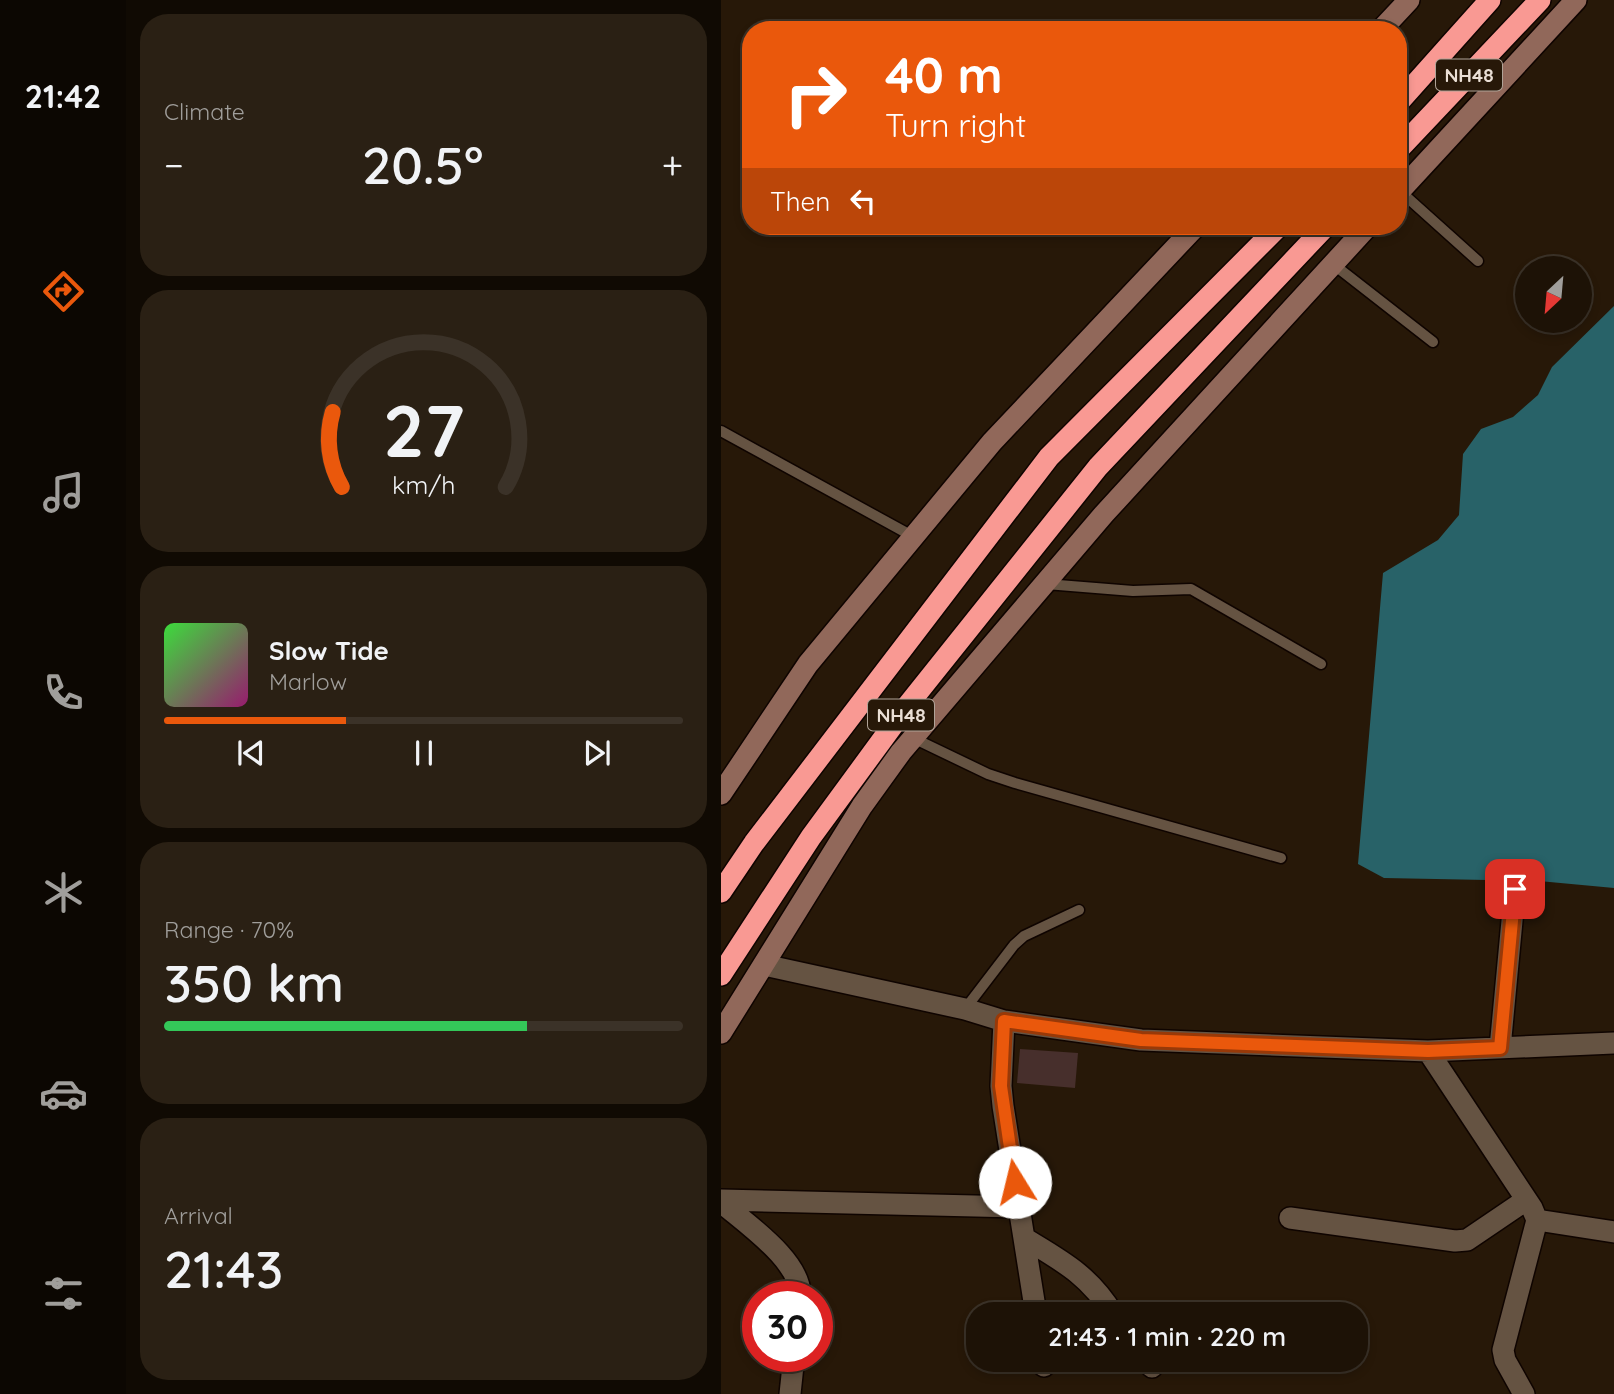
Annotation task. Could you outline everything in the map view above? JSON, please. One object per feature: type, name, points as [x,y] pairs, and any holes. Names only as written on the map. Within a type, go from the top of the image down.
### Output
[{"type":"highway","name":"NH48","points":[[1407,93],[1490,0]]},
{"type":"highway","name":"NH48","points":[[1407,140],[1540,0]]},
{"type":"highway","name":"NH48","points":[[721,892],[754,843],[1049,457],[1270,235]]},
{"type":"highway","name":"NH48","points":[[721,975],[811,837],[907,706],[1098,467],[1317,235]]},
{"type":"street","points":[[1389,21],[1409,0]]},
{"type":"street","points":[[1407,183],[1576,0]]},
{"type":"street","points":[[721,794],[808,664],[992,442],[1188,235]]},
{"type":"street","points":[[721,1033],[862,806],[913,738],[1138,476],[1360,235]]},
{"type":"street","points":[[1500,1048],[1515,889]]},
{"type":"street","points":[[764,965],[965,1009],[1004,1021],[1141,1040],[1428,1051],[1614,1044]]},
{"type":"street","points":[[1004,1021],[1001,1086],[1034,1302]]},
{"type":"street","points":[[1428,1051],[1537,1220],[1503,1350],[1505,1360],[1524,1394]]},
{"type":"street","points":[[1290,1217],[1455,1241],[1467,1240],[1526,1200]]},
{"type":"street","points":[[721,1201],[1019,1207]]},
{"type":"street","points":[[721,1201],[783,1256],[792,1267],[798,1281]]},
{"type":"street","points":[[1537,1220],[1614,1232]]},
{"type":"street","points":[[1024,1238],[1075,1270],[1106,1302]]},
{"type":"street","points":[[790,1394],[792,1372]]},
{"type":"lane","points":[[1407,199],[1478,261]]},
{"type":"lane","points":[[1333,264],[1433,342]]},
{"type":"lane","points":[[721,431],[914,537]]},
{"type":"lane","points":[[1045,584],[1133,591],[1191,589],[1321,664]]},
{"type":"lane","points":[[913,738],[988,774],[1015,783],[1281,858]]},
{"type":"lane","points":[[965,1009],[1014,945],[1024,936],[1079,910]]},
{"type":"water","points":[[1614,306],[1614,888],[1539,881],[1384,878],[1358,864],[1383,573],[1438,540],[1459,515],[1463,454],[1481,429],[1513,417],[1538,395],[1552,367],[1587,333],[1592,333],[1593,327]]},
{"type":"building","points":[[1020,1049],[1078,1053],[1075,1088],[1017,1083]]},
{"type":"route","points":[[1015,1182],[1001,1086],[1004,1021],[1141,1040],[1428,1051],[1500,1048],[1515,889]]}]
